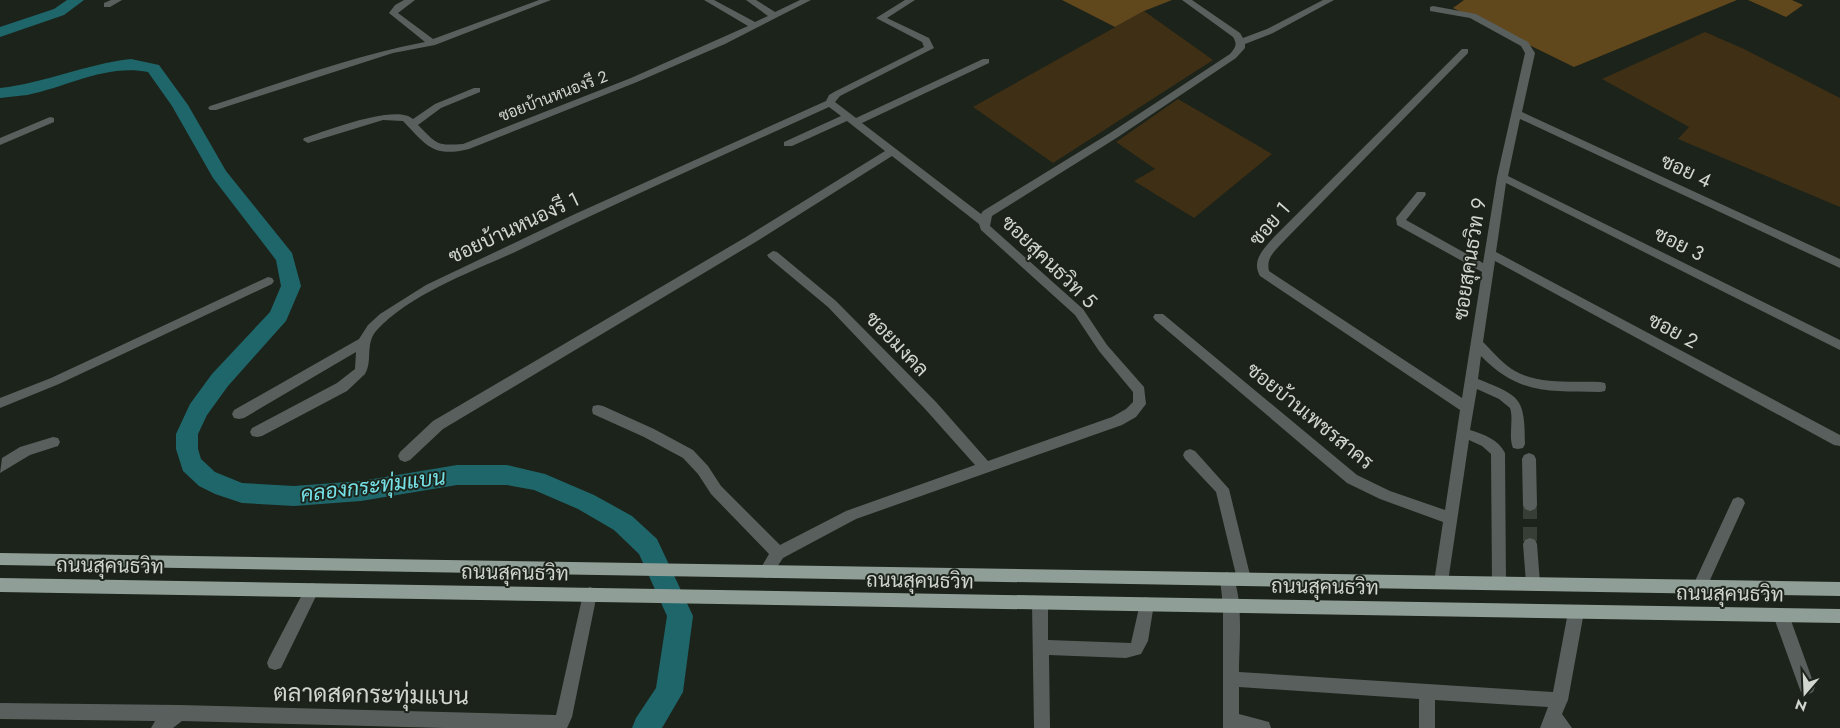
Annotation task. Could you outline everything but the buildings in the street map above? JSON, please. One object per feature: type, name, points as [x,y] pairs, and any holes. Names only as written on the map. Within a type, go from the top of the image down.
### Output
[{"type":"main road","name":"ถนนสุคนธวิท","points":[[0,559],[1840,589]]},
{"type":"main road","name":"ถนนสุคนธวิท","points":[[0,584],[1840,616]]},
{"type":"street","points":[[107,4],[118,0]]},
{"type":"street","points":[[411,0],[393,13],[432,43]]},
{"type":"street","points":[[213,108],[391,51],[432,43],[548,0]]},
{"type":"street","points":[[708,0],[755,26]]},
{"type":"street","points":[[750,0],[775,16]]},
{"type":"street","name":"ซอยบ้านหนองรี 2","points":[[308,140],[382,117],[406,118],[432,145],[443,149],[466,146],[634,80],[755,26],[807,0]]},
{"type":"street","name":"ซอยบ้านหนองรี 1","points":[[363,342],[370,329],[385,315],[436,286],[531,239],[830,103],[837,94],[929,48],[926,40],[880,18],[911,0]]},
{"type":"street","points":[[1186,0],[1237,35],[1241,42],[1287,23],[1330,0]]},
{"type":"street","name":"ซอยสุคนธวิท 9","points":[[1433,8],[1473,16],[1517,39],[1530,49],[1502,177],[1441,582]]},
{"type":"street","name":"ซอยสุคนธวิท 5","points":[[766,571],[778,553],[851,515],[1117,421],[1131,414],[1140,404],[1138,391],[1132,381],[1103,348],[1079,312],[985,227],[984,222],[987,214],[1114,135],[1232,56],[1240,48],[1241,42]]},
{"type":"street","name":"ซอย 1","points":[[1465,51],[1278,240],[1262,260],[1261,266],[1264,274],[1466,407]]},
{"type":"street","points":[[788,144],[852,120],[986,61]]},
{"type":"street","points":[[412,124],[438,106],[477,90]]},
{"type":"street","points":[[830,103],[984,222]]},
{"type":"street","name":"ซอย 4","points":[[1516,113],[1840,264]]},
{"type":"street","points":[[0,142],[50,120]]},
{"type":"street","points":[[405,456],[438,425],[750,240],[892,151]]},
{"type":"street","name":"ซอย 3","points":[[1502,177],[1840,345]]},
{"type":"street","points":[[1421,194],[1401,218],[1401,222],[1487,270]]},
{"type":"street","name":"ซอย 2","points":[[1490,253],[1839,441]]},
{"type":"street","name":"ซอยมงคล","points":[[773,255],[832,304],[931,406],[985,467]]},
{"type":"street","points":[[0,403],[54,381],[268,281]]},
{"type":"street","name":"ซอยบ้านเพชรสาคร","points":[[1158,317],[1352,479],[1386,495],[1452,519]]},
{"type":"street","points":[[239,414],[363,342]]},
{"type":"street","points":[[256,432],[342,387],[361,371],[363,342]]},
{"type":"street","points":[[1476,343],[1510,374],[1520,379],[1536,383],[1600,387]]},
{"type":"street","points":[[1471,381],[1503,395],[1513,402],[1517,408],[1518,444]]},
{"type":"street","points":[[598,410],[649,433],[688,454],[703,470],[716,490],[778,553]]},
{"type":"street","points":[[1463,433],[1485,440],[1493,445],[1498,453],[1500,583]]},
{"type":"street","points":[[0,467],[16,454],[31,447],[53,442]]},
{"type":"street","points":[[1190,455],[1222,489],[1244,579]]},
{"type":"street","points":[[1529,459],[1530,505]]},
{"type":"street","points":[[1700,586],[1738,503]]},
{"type":"street","points":[[1530,544],[1532,583]]},
{"type":"street","points":[[1227,579],[1231,606],[1231,724],[1263,728]]},
{"type":"street","points":[[275,663],[312,590]]},
{"type":"street","points":[[560,725],[590,594]]},
{"type":"street","points":[[1040,603],[1042,728]]},
{"type":"street","points":[[1040,647],[1126,651],[1136,649],[1140,641],[1146,604]]},
{"type":"street","points":[[1555,724],[1576,612]]},
{"type":"street","points":[[1781,615],[1806,687]]},
{"type":"street","points":[[1231,679],[1560,700]]},
{"type":"street","points":[[1427,692],[1428,728]]},
{"type":"street","name":"ตลาดสดกระทุ่มแบน","points":[[0,711],[180,713],[560,725]]},
{"type":"street","points":[[159,728],[180,713]]},
{"type":"shaded area","points":[[1062,0],[1172,0],[1144,11],[1115,27]]},
{"type":"shaded area","points":[[1464,0],[1737,0],[1574,67],[1453,8]]},
{"type":"shaded area","points":[[1748,0],[1792,0],[1803,5],[1786,17]]},
{"type":"shaded area","points":[[1144,11],[1213,60],[1053,163],[973,107]]},
{"type":"shaded area","points":[[1705,32],[1744,49],[1840,98],[1840,207],[1678,139],[1689,127],[1602,79]]},
{"type":"shaded area","points":[[1178,99],[1272,154],[1194,218],[1134,181],[1155,169],[1116,142]]},
{"type":"waterway","name":"คลองกระทุ่มแบน","points":[[0,32],[59,12],[77,0]]},
{"type":"waterway","name":"คลองกระทุ่มแบน","points":[[0,93],[26,90],[105,67],[131,64],[153,68],[180,105],[219,174],[285,258],[291,286],[279,316],[220,380],[198,410],[187,434],[187,449],[191,464],[207,479],[242,493],[294,496],[361,491],[457,475],[507,475],[537,481],[586,502],[623,523],[648,547],[680,616],[669,692],[646,728]]},
{"type":"tunnel","points":[[1530,505],[1530,544]]}]
